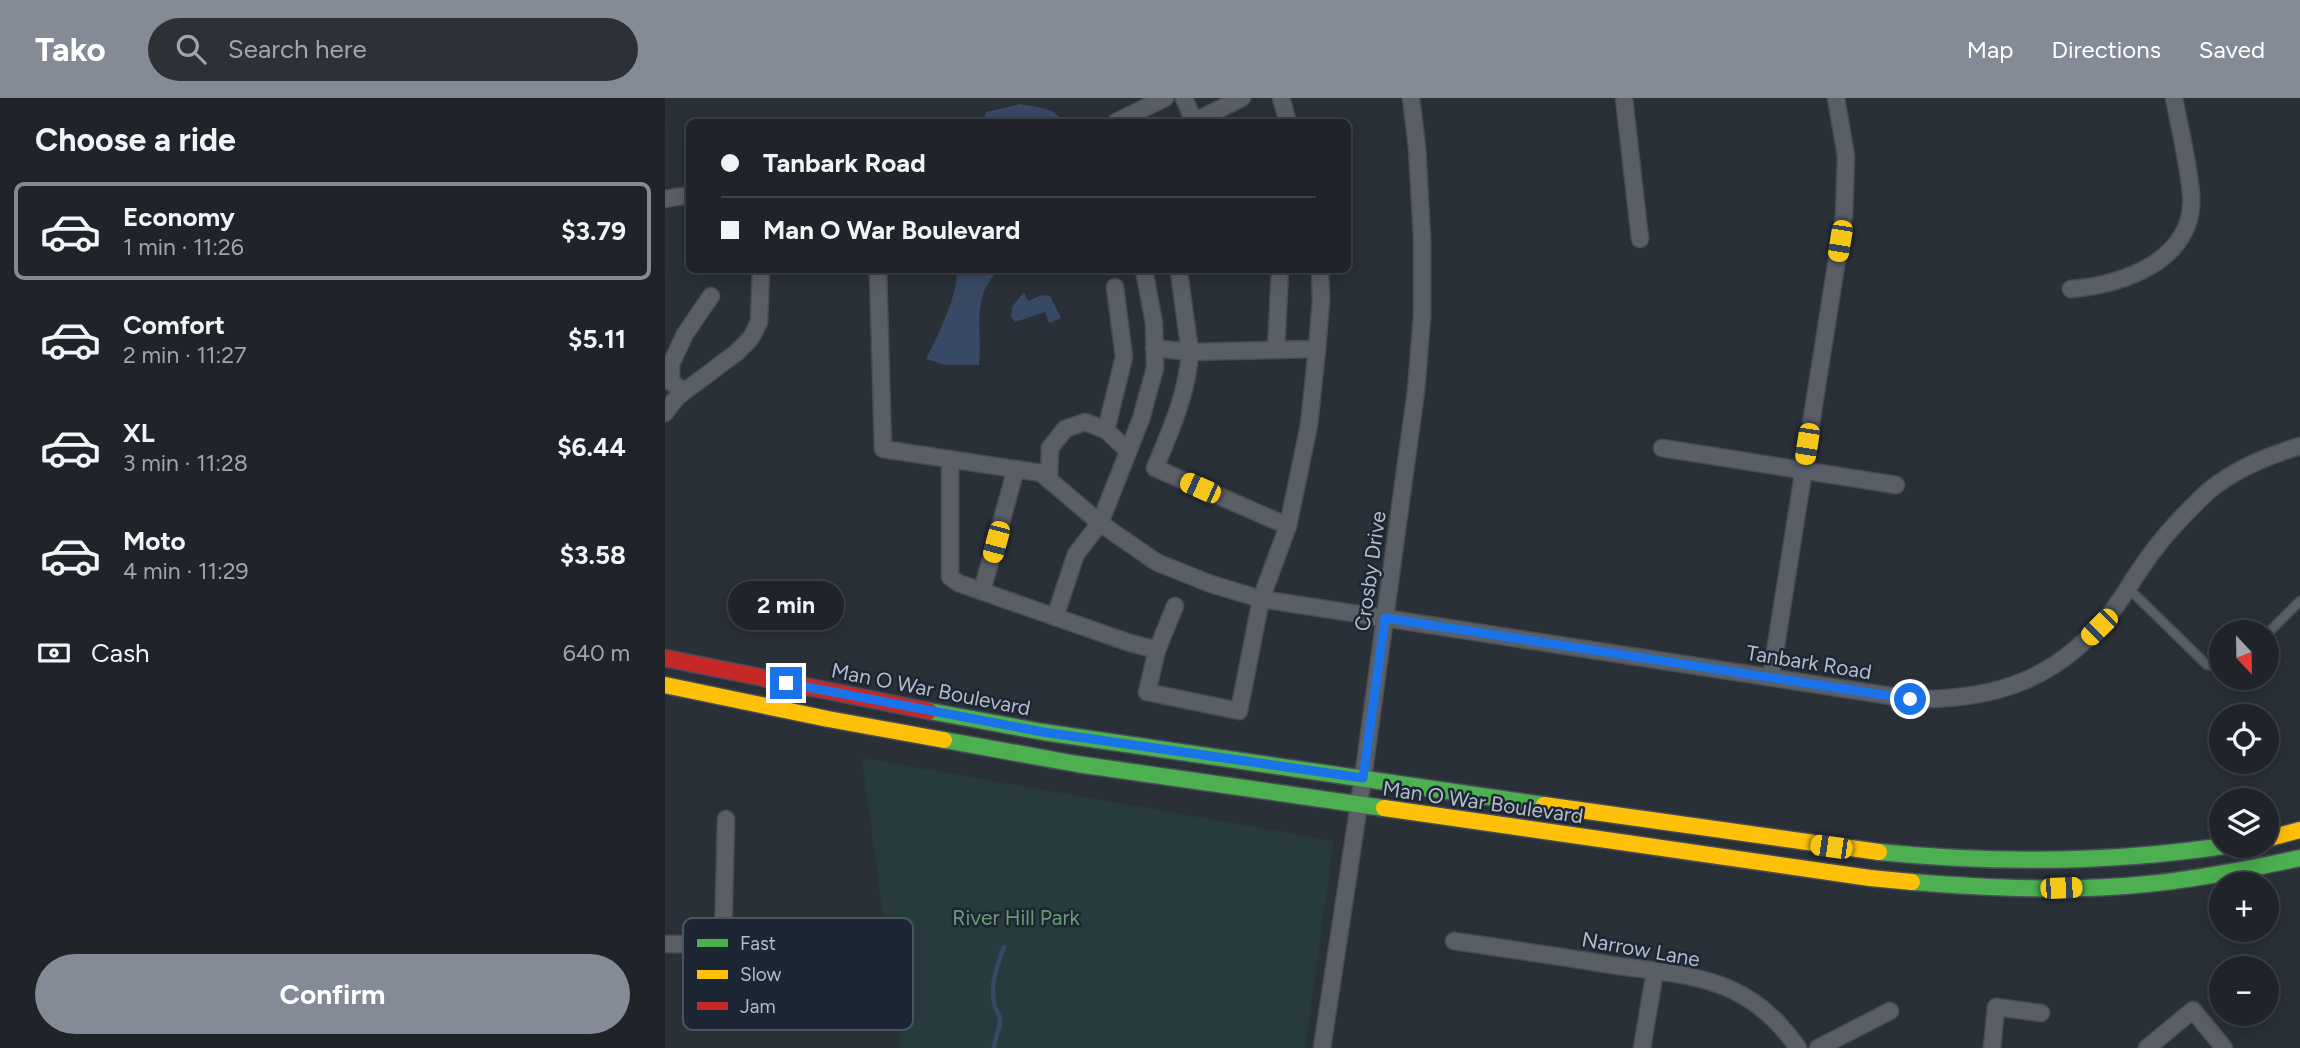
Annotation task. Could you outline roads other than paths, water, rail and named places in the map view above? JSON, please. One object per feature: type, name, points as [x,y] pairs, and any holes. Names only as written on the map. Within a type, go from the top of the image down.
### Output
[{"type":"main road","name":"Man O War Boulevard","points":[[665,658],[908,708],[1030,729],[1706,829],[1929,858],[2057,863],[2117,860],[2209,848]]},
{"type":"main road","name":"Man O War Boulevard","points":[[665,685],[828,719],[1077,764],[1819,871],[1992,888],[2123,886],[2217,874],[2300,858]]},
{"type":"main road","points":[[2279,836],[2300,830]]},
{"type":"street","points":[[1122,119],[1164,98]]},
{"type":"street","points":[[1184,98],[1192,119]]},
{"type":"street","points":[[1199,119],[1242,98]]},
{"type":"street","points":[[1281,98],[1287,119]]},
{"type":"street","name":"Crosby Drive","points":[[1322,1048],[1411,436],[1422,316],[1422,237],[1417,147],[1411,98]]},
{"type":"street","points":[[1625,98],[1640,239]]},
{"type":"street","points":[[1770,677],[1844,215],[1846,156],[1836,98]]},
{"type":"street","points":[[2071,289],[2122,280],[2152,266],[2166,256],[2185,231],[2192,195],[2174,98]]},
{"type":"street","points":[[665,199],[686,196]]},
{"type":"street","points":[[665,413],[684,391],[737,354],[751,338],[759,322],[761,273]]},
{"type":"street","points":[[878,273],[883,449],[1041,473],[1049,480]]},
{"type":"street","points":[[1055,617],[1076,554],[1100,523],[1141,419],[1155,368],[1154,323],[1145,273]]},
{"type":"street","points":[[1179,273],[1190,352],[1188,379],[1155,468],[1288,526]]},
{"type":"street","points":[[1276,350],[1280,273]]},
{"type":"street","points":[[1175,606],[1157,650],[1147,692],[1239,711],[1261,599],[1288,526],[1309,425],[1321,301],[1319,273]]},
{"type":"street","points":[[1107,430],[1124,358],[1115,287]]},
{"type":"street","points":[[684,391],[671,382],[671,364],[685,334],[711,296]]},
{"type":"street","points":[[1154,348],[1190,352],[1317,349]]},
{"type":"street","points":[[1049,480],[1050,448],[1065,429],[1085,422],[1107,430],[1128,450]]},
{"type":"street","name":"Tanbark Road","points":[[1049,480],[1100,523],[1156,562],[1211,584],[1261,599],[1910,699],[1946,700],[1978,696],[2008,688],[2037,676],[2064,658],[2099,627],[2153,553],[2203,496],[2254,464],[2300,446]]},
{"type":"street","points":[[1662,448],[1896,485]]},
{"type":"street","points":[[950,459],[950,577],[982,592],[1157,650]]},
{"type":"street","points":[[982,592],[1016,469]]},
{"type":"street","points":[[724,918],[726,819]]},
{"type":"street","name":"Narrow Lane","points":[[1454,941],[1712,982],[1743,996],[1769,1014],[1798,1048]]},
{"type":"street","points":[[665,944],[683,944]]},
{"type":"street","points":[[1642,1048],[1655,971]]},
{"type":"street","points":[[1992,1048],[1996,1007],[2041,1013]]},
{"type":"street","points":[[2147,1048],[2193,1010],[2224,1048]]},
{"type":"street","points":[[1818,1048],[1890,1011]]},
{"type":"lane","points":[[2129,588],[2209,665]]},
{"type":"lane","points":[[2279,622],[2300,601]]},
{"type":"water","points":[[1020,104],[1050,111],[1061,119],[984,119],[986,112]]},
{"type":"water","points":[[957,273],[995,273],[982,298],[979,317],[979,365],[945,365],[926,359],[951,303]]},
{"type":"water","points":[[1024,292],[1028,301],[1042,295],[1050,296],[1061,318],[1049,323],[1045,312],[1015,322],[1011,316],[1012,307]]},
{"type":"waterway","points":[[994,1048],[1000,1020],[993,999],[993,984],[1004,947]]},
{"type":"park label","name":"River Hill Park","points":[[1016,917]]}]
